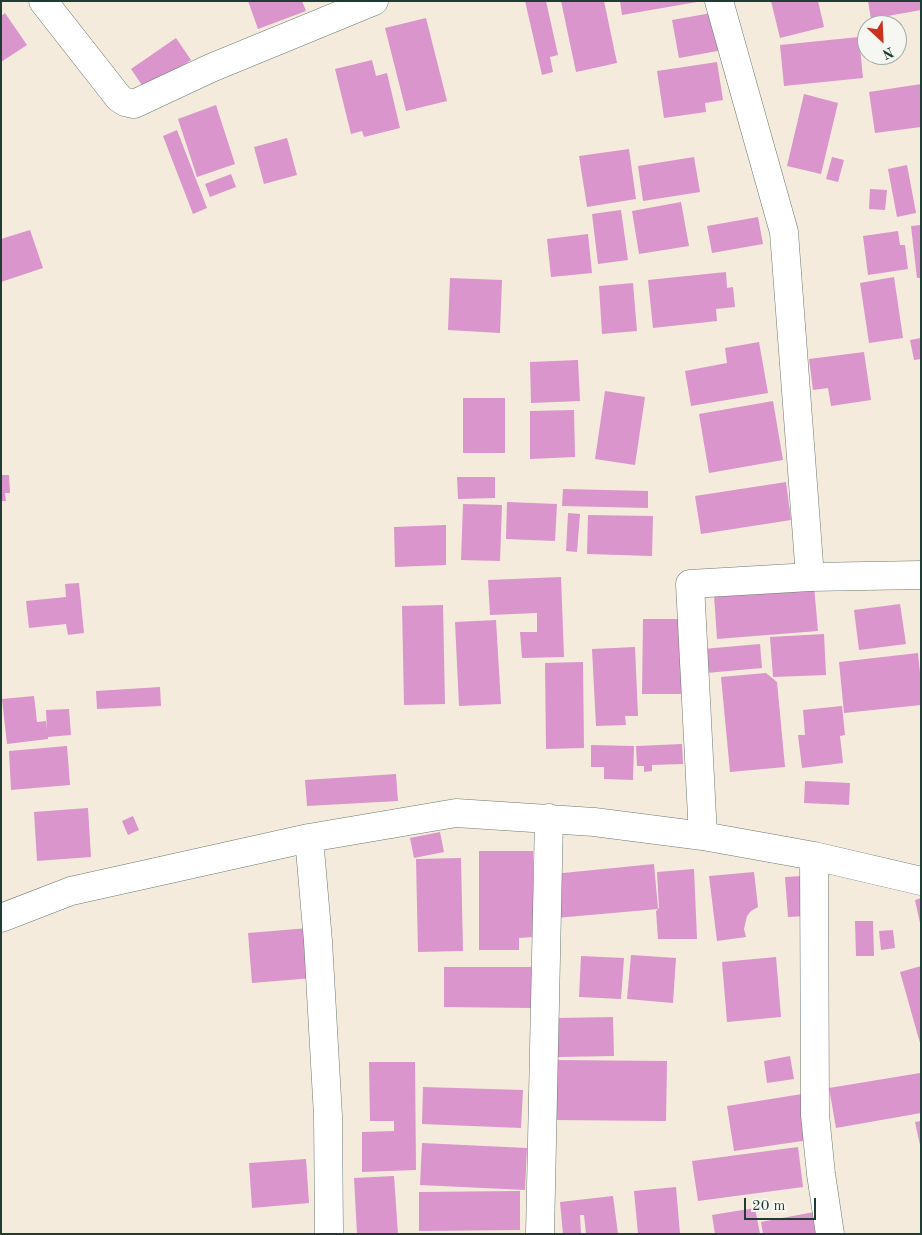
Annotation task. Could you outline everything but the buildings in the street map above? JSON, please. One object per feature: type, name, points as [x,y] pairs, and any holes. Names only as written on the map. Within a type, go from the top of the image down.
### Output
[{"type":"street","points":[[43,1],[119,98],[134,104],[211,68],[374,1]]},
{"type":"street","points":[[719,1],[784,232],[810,578]]},
{"type":"street","points":[[703,836],[690,584],[810,578],[921,576]]},
{"type":"street","points":[[1,918],[71,891],[309,838],[456,813],[594,822],[703,836],[814,856],[921,881]]},
{"type":"street","points":[[540,1234],[548,818]]},
{"type":"street","points":[[309,838],[318,941],[328,1116],[329,1234]]},
{"type":"street","points":[[814,856],[816,1115],[821,1174],[830,1234]]}]
